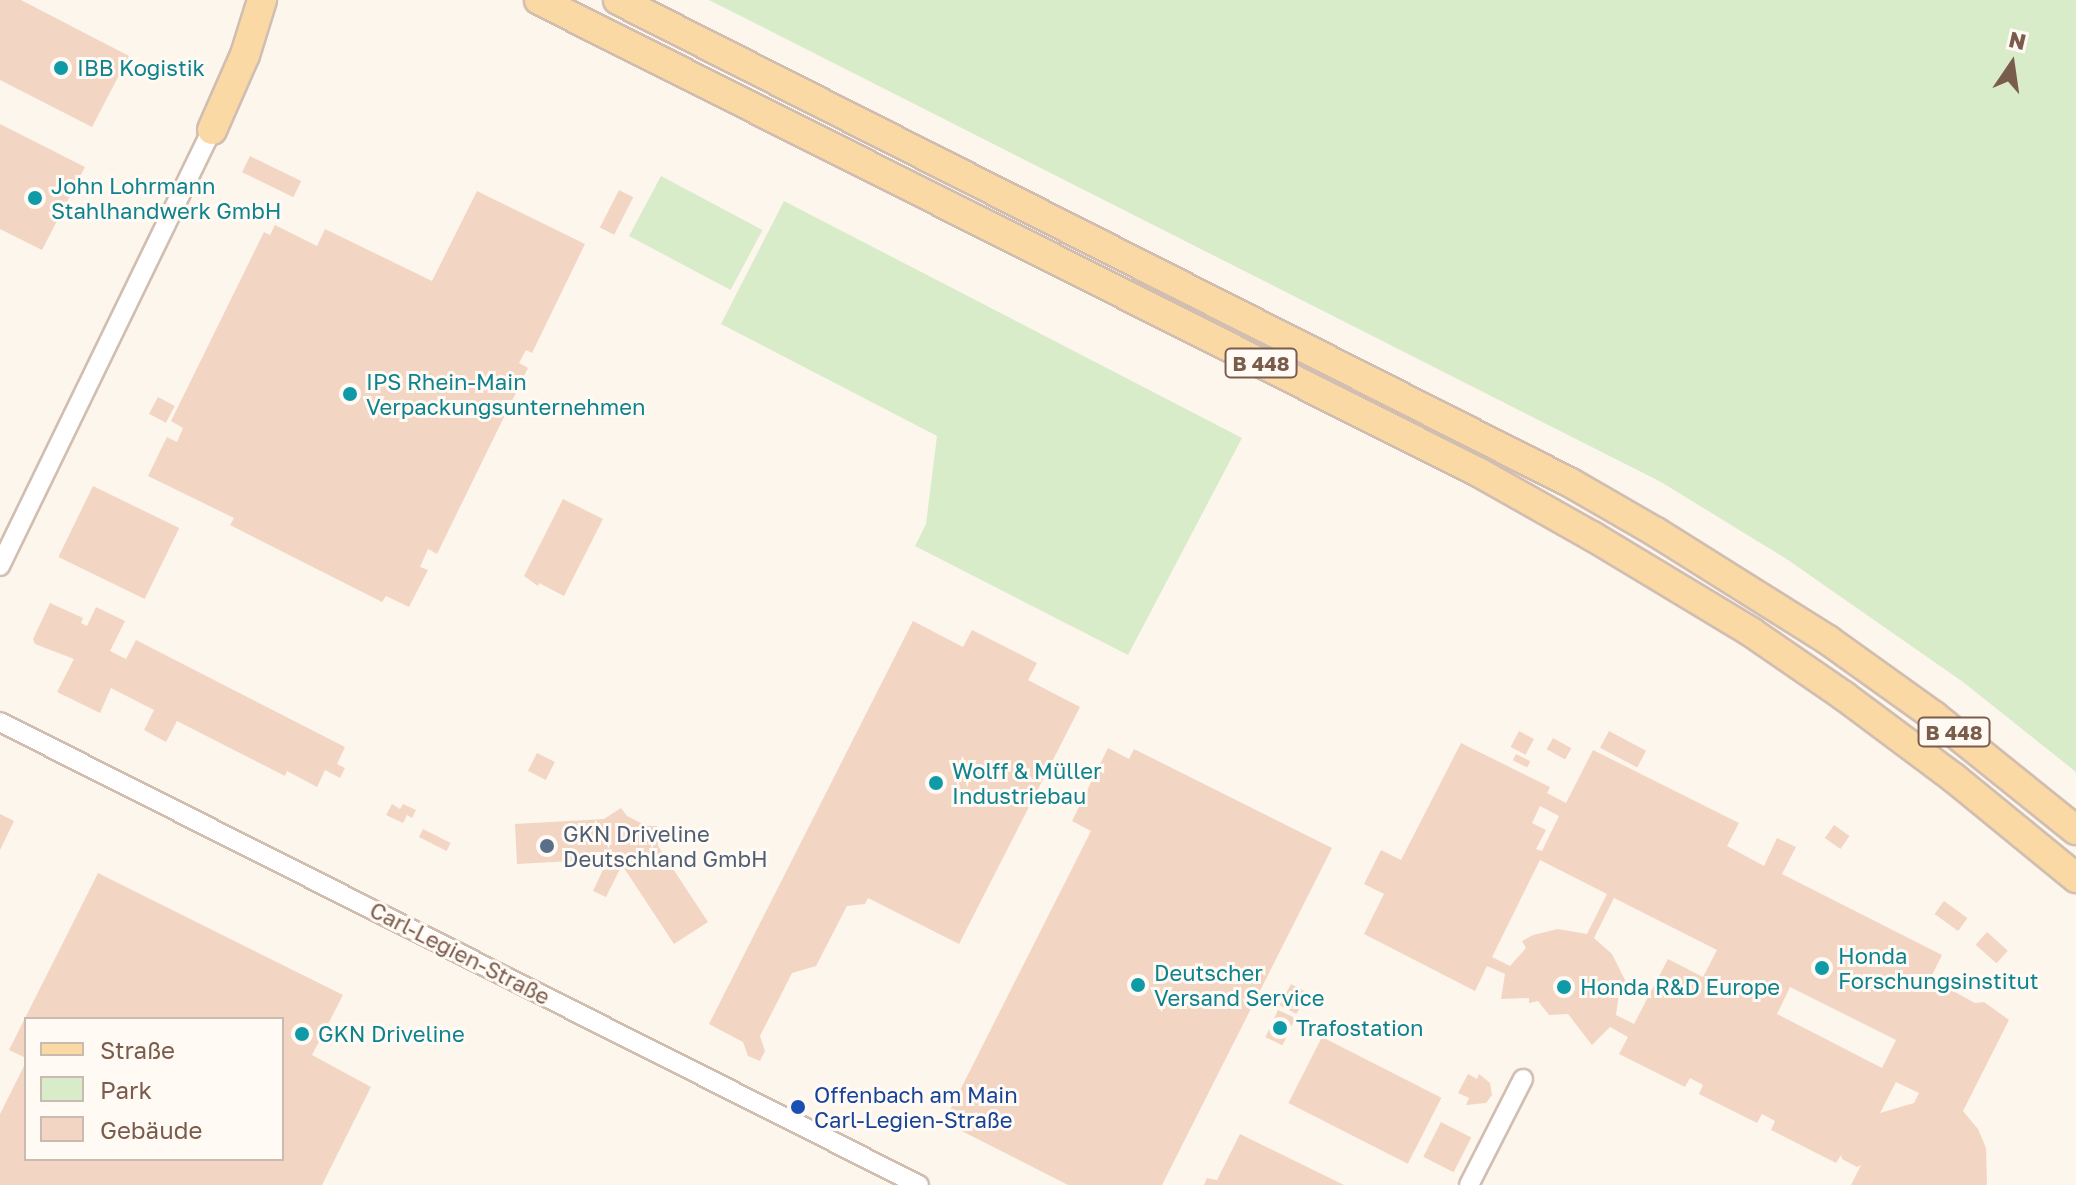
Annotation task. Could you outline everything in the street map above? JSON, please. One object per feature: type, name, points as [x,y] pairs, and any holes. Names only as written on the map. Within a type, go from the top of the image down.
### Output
[{"type":"main road","points":[[212,130],[245,55],[262,0]]},
{"type":"main road","name":"B 448","points":[[539,0],[1480,473],[1592,536],[1751,632],[1844,696],[1954,778],[2076,878]]},
{"type":"main road","name":"B 448","points":[[618,0],[1571,483],[1656,532],[1828,640],[1934,716],[2076,830]]},
{"type":"street","points":[[0,566],[212,130]]},
{"type":"street","name":"Carl-Legien-Straße","points":[[0,722],[919,1185]]},
{"type":"street","points":[[1469,1185],[1523,1079]]},
{"type":"green space","points":[[709,0],[2076,0],[2076,772],[1963,682],[1788,560],[1661,482]]},
{"type":"green space","points":[[661,176],[763,230],[731,290],[629,236]]},
{"type":"green space","points":[[784,201],[1242,438],[1128,655],[915,546],[926,524],[937,436],[721,324]]},
{"type":"building","name":"IBB Kogistik","points":[[0,0],[21,0],[129,56],[92,127],[0,80]]},
{"type":"building","name":"John Lohrmann Stahlhandwerk GmbH","points":[[0,124],[85,167],[42,250],[0,229]]},
{"type":"building","points":[[250,156],[301,181],[293,197],[242,172]]},
{"type":"building","points":[[619,190],[633,197],[614,235],[600,227]]},
{"type":"building","name":"IPS Rhein-Main Verpackungsunternehmen","points":[[477,191],[585,244],[532,353],[526,350],[519,363],[528,368],[437,554],[428,549],[420,567],[428,570],[409,607],[386,596],[382,602],[230,525],[234,518],[148,476],[167,437],[177,442],[183,428],[171,421],[264,232],[270,235],[275,225],[317,246],[325,229],[432,281]]},
{"type":"building","points":[[158,397],[175,406],[166,423],[149,414]]},
{"type":"building","points":[[93,486],[179,528],[145,599],[58,557]]},
{"type":"building","points":[[563,499],[603,519],[564,596],[539,583],[538,586],[524,576]]},
{"type":"building","points":[[50,603],[83,618],[81,623],[87,626],[96,607],[125,621],[110,651],[126,659],[136,640],[345,747],[337,764],[345,768],[340,778],[325,770],[317,787],[287,771],[285,776],[177,721],[166,742],[144,730],[154,710],[111,688],[100,713],[57,692],[74,659],[35,644],[33,639]]},
{"type":"building","name":"Wolff & Müller Industriebau","points":[[913,621],[963,647],[972,630],[1037,663],[1028,680],[1080,707],[959,944],[868,898],[865,904],[847,906],[816,966],[792,973],[760,1036],[765,1051],[760,1061],[748,1056],[743,1042],[709,1024]]},
{"type":"building","points":[[1519,731],[1534,739],[1526,755],[1511,747]]},
{"type":"building","points":[[1609,731],[1646,751],[1637,767],[1600,748]]},
{"type":"building","points":[[1553,738],[1571,748],[1565,760],[1547,749]]},
{"type":"building","name":"Honda Forschungsinstitut","points":[[1461,743],[1550,787],[1547,793],[1566,803],[1593,750],[1739,823],[1727,846],[1764,866],[1777,838],[1796,847],[1782,874],[1942,955],[1927,985],[1939,991],[1942,985],[1975,1003],[1984,1002],[2009,1020],[1963,1111],[1978,1129],[1986,1148],[1987,1185],[1851,1185],[1861,1165],[1857,1167],[1842,1159],[1841,1155],[1836,1163],[1771,1130],[1775,1121],[1762,1114],[1757,1123],[1699,1094],[1703,1085],[1690,1078],[1685,1087],[1619,1054],[1628,1037],[1610,1027],[1592,1045],[1568,1014],[1549,1015],[1538,1001],[1529,1003],[1529,998],[1501,999],[1505,974],[1487,966],[1475,991],[1364,934],[1384,894],[1364,884],[1381,850],[1401,860]],"holes":[[[1540,806],[1559,816],[1542,851],[1536,849],[1546,830],[1532,823]],[[1540,860],[1607,894],[1587,934],[1558,929],[1533,935],[1522,941],[1526,948],[1510,966],[1492,957]],[[1614,898],[1717,950],[1703,977],[1668,959],[1634,1024],[1616,1015],[1619,994],[1627,994],[1626,982],[1612,954],[1594,938]],[[1790,987],[1896,1040],[1882,1068],[1777,1014]],[[1896,1082],[1919,1093],[1914,1103],[1880,1113]]]},
{"type":"building","name":"Deutscher Versand Service","points":[[1108,748],[1129,759],[1134,749],[1332,848],[1162,1185],[1068,1185],[944,1122],[1091,831],[1072,821]]},
{"type":"building","points":[[537,753],[555,762],[546,780],[528,771]]},
{"type":"building","points":[[1516,754],[1530,761],[1527,768],[1513,760]]},
{"type":"building","points":[[392,804],[400,809],[403,804],[416,810],[412,818],[407,815],[403,823],[386,815]]},
{"type":"building","points":[[621,808],[627,816],[647,826],[657,826],[658,846],[708,922],[674,944],[622,865],[606,897],[593,891],[608,859],[517,864],[515,824],[604,819]]},
{"type":"building","points":[[0,814],[14,821],[0,850]]},
{"type":"building","points":[[1834,825],[1850,836],[1840,849],[1825,838]]},
{"type":"building","points":[[423,829],[451,843],[447,851],[419,837]]},
{"type":"building","name":"GKN Driveline","points":[[98,873],[343,995],[312,1055],[371,1087],[322,1185],[0,1185],[0,1114],[24,1066],[24,1161],[284,1161],[284,1017],[26,1017]]},
{"type":"building","points":[[1944,901],[1967,918],[1958,931],[1935,914]]},
{"type":"building","points":[[1987,932],[2008,951],[1996,963],[1976,945]]},
{"type":"building","points":[[1291,984],[1308,993],[1297,1014],[1280,1005]]},
{"type":"building","name":"Trafostation","points":[[1278,1010],[1295,1018],[1283,1045],[1265,1037]]},
{"type":"building","name":"GKN Driveline","points":[[24,1020],[24,1057],[9,1050]]},
{"type":"building","points":[[1322,1037],[1441,1098],[1408,1164],[1288,1103]]},
{"type":"building","points":[[1468,1074],[1477,1079],[1479,1074],[1490,1083],[1492,1095],[1486,1103],[1466,1105],[1469,1098],[1458,1093]]},
{"type":"building","points":[[1441,1122],[1471,1137],[1454,1172],[1423,1157]]},
{"type":"building","points":[[1240,1134],[1344,1185],[1204,1185],[1207,1178],[1217,1180]]},
{"type":"place","name":"IBB Kogistik","points":[[61,68]]},
{"type":"place","name":"John Lohrmann Stahlhandwerk GmbH","points":[[35,198]]},
{"type":"place","name":"IPS Rhein-Main Verpackungsunternehmen","points":[[350,394]]},
{"type":"place","name":"Wolff & Müller Industriebau","points":[[936,783]]},
{"type":"place","name":"GKN Driveline Deutschland GmbH","points":[[547,846]]},
{"type":"place","name":"Honda Forschungsinstitut","points":[[1822,968]]},
{"type":"place","name":"Deutscher Versand Service","points":[[1138,985]]},
{"type":"place","name":"Honda R&D Europe","points":[[1564,987]]},
{"type":"place","name":"Trafostation","points":[[1280,1028]]},
{"type":"place","name":"GKN Driveline","points":[[302,1034]]},
{"type":"place","name":"Offenbach am Main Carl-Legien-Straße","points":[[798,1107]]}]
